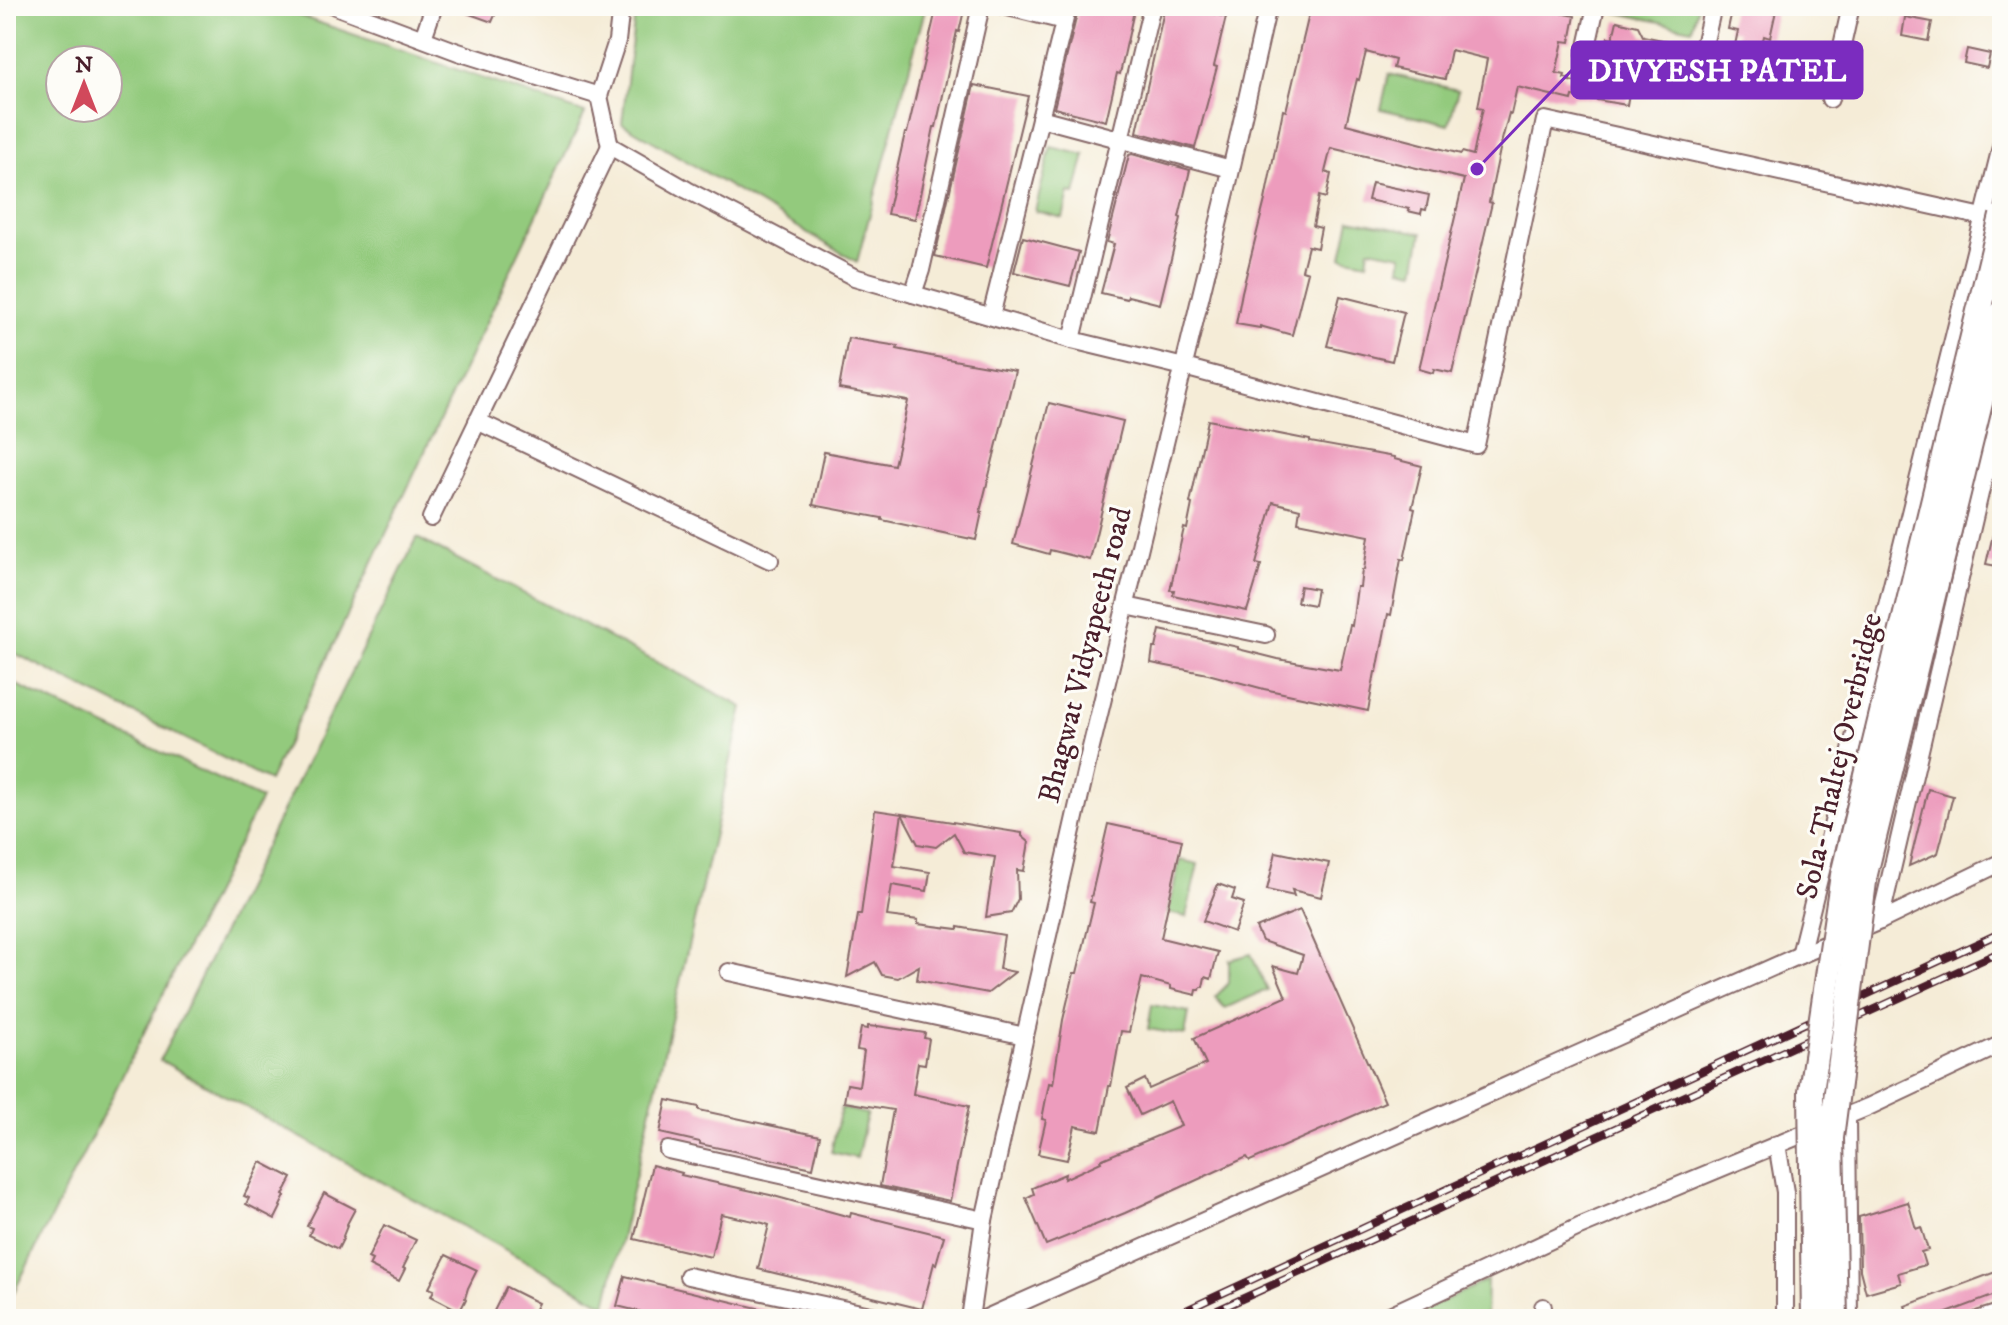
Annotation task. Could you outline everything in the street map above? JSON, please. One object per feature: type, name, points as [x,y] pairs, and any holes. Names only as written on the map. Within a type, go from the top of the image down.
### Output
[{"type":"street","points":[[335,6],[458,52],[599,96]]},
{"type":"street","points":[[423,38],[434,6]]},
{"type":"street","points":[[431,518],[610,146],[599,96],[617,41],[621,6]]},
{"type":"street","points":[[913,294],[981,6]]},
{"type":"street","points":[[991,316],[1066,14],[1004,6]]},
{"type":"street","points":[[1072,340],[1152,6]]},
{"type":"street","name":"Bhagwat Vidyapeeth road","points":[[970,1319],[984,1220],[1025,1036],[1268,6]]},
{"type":"street","points":[[1585,56],[1596,6]]},
{"type":"street","points":[[1697,76],[1713,6]]},
{"type":"street","points":[[1830,99],[1851,6]]},
{"type":"street","points":[[1040,118],[1231,169]]},
{"type":"street","points":[[610,146],[854,277],[1072,340],[1476,445],[1545,120],[1996,218]]},
{"type":"street","points":[[1800,955],[1996,218],[2002,143]]},
{"type":"street","name":"Sola-Thaltej Overbridge","points":[[1814,1319],[1811,1091],[1843,875],[1996,218]]},
{"type":"street","name":"Sola-Thaltej Overbridge","points":[[1835,1319],[1831,1138],[1861,896],[2002,313]]},
{"type":"street","points":[[1880,921],[2002,399]]},
{"type":"street","points":[[477,421],[770,560]]},
{"type":"street","points":[[1126,606],[1266,635]]},
{"type":"street","points":[[984,1319],[1880,921],[2002,862]]},
{"type":"street","points":[[729,972],[1025,1036]]},
{"type":"street","points":[[1381,1319],[1579,1227],[1847,1116],[2002,1044]]},
{"type":"street","points":[[1847,1116],[1849,1319]]},
{"type":"street","points":[[1777,1144],[1785,1192],[1785,1319]]},
{"type":"street","points":[[668,1150],[984,1220]]},
{"type":"street","points":[[688,1276],[889,1319]]},
{"type":"street","points":[[1980,1319],[2002,1312]]},
{"type":"green space","points":[[6,6],[270,6],[585,113],[269,781],[6,649]]},
{"type":"green space","points":[[636,6],[926,6],[857,262],[622,123]]},
{"type":"green space","points":[[1611,6],[1698,6],[1692,29],[1610,11]]},
{"type":"green space","points":[[1389,74],[1458,90],[1449,125],[1381,109]]},
{"type":"green space","points":[[1051,147],[1085,155],[1075,194],[1069,193],[1063,218],[1035,211]]},
{"type":"green space","points":[[1350,219],[1422,233],[1415,271],[1400,268],[1402,255],[1369,249],[1367,262],[1342,257]]},
{"type":"green space","points":[[417,538],[743,707],[606,1305],[160,1060]]},
{"type":"green space","points":[[6,680],[261,799],[6,1308]]},
{"type":"green space","points":[[1180,860],[1198,864],[1186,917],[1168,913]]},
{"type":"green space","points":[[1251,954],[1267,990],[1225,1008],[1215,997],[1229,983],[1229,960]]},
{"type":"green space","points":[[1152,1005],[1189,1012],[1185,1035],[1148,1029]]},
{"type":"green space","points":[[841,1108],[867,1114],[857,1158],[831,1152]]},
{"type":"green space","points":[[1487,1280],[1486,1319],[1405,1319]]},
{"type":"building","points":[[453,6],[499,6],[492,22]]},
{"type":"building","points":[[937,6],[965,6],[934,127],[915,219],[887,214]]},
{"type":"building","points":[[1079,6],[1135,6],[1106,121],[1054,108]]},
{"type":"building","points":[[1165,6],[1184,6],[1226,17],[1214,66],[1217,67],[1195,148],[1137,132]]},
{"type":"building","points":[[1311,6],[1391,6],[1425,14],[1426,6],[1529,6],[1575,16],[1570,42],[1563,41],[1556,73],[1565,75],[1564,78],[1569,81],[1604,87],[1608,37],[1613,38],[1617,21],[1638,26],[1643,36],[1687,45],[1682,71],[1669,69],[1670,65],[1635,58],[1627,105],[1573,96],[1572,100],[1517,87],[1502,140],[1489,202],[1492,203],[1452,373],[1419,369],[1464,179],[1331,148],[1325,172],[1331,174],[1326,198],[1319,196],[1313,226],[1321,228],[1317,248],[1308,246],[1302,270],[1308,272],[1292,335],[1260,326],[1236,324],[1283,110],[1286,111]],"holes":[[[1451,50],[1487,59],[1478,107],[1483,108],[1473,155],[1346,124],[1366,52],[1395,60],[1393,68],[1445,79]]]},
{"type":"building","points":[[1733,6],[1777,6],[1770,38],[1764,36],[1751,91],[1719,83],[1725,57],[1732,59],[1738,31],[1728,29]]},
{"type":"building","points":[[1905,17],[1932,22],[1928,41],[1902,36]]},
{"type":"building","points":[[1967,49],[1990,54],[1987,68],[1964,63]]},
{"type":"building","points":[[974,85],[1028,96],[986,268],[935,256]]},
{"type":"building","points":[[1129,155],[1190,170],[1160,304],[1101,293],[1114,244],[1107,242]]},
{"type":"building","points":[[1372,183],[1429,195],[1426,210],[1422,209],[1421,214],[1368,200]]},
{"type":"building","points":[[1023,237],[1079,252],[1070,286],[1014,272]]},
{"type":"building","points":[[1340,296],[1404,312],[1392,361],[1327,346]]},
{"type":"building","points":[[848,338],[1015,371],[976,540],[813,505],[824,452],[894,465],[908,401],[839,389]]},
{"type":"building","points":[[1049,403],[1123,421],[1090,560],[1050,550],[1049,554],[1013,544]]},
{"type":"building","points":[[1208,420],[1394,457],[1422,466],[1404,560],[1401,559],[1368,711],[1151,663],[1160,630],[1278,659],[1340,670],[1352,626],[1369,536],[1298,522],[1300,509],[1273,502],[1256,564],[1261,565],[1247,611],[1173,595],[1174,590],[1170,590],[1184,528],[1187,529]]},
{"type":"building","points":[[1997,518],[2002,518],[2002,567],[1986,564]]},
{"type":"building","points":[[1300,586],[1317,589],[1314,605],[1297,602]]},
{"type":"building","points":[[1928,789],[1953,796],[1938,853],[1909,866]]},
{"type":"building","points":[[875,810],[902,814],[894,866],[930,872],[927,891],[892,885],[887,916],[918,920],[918,924],[1004,935],[999,969],[1015,972],[988,993],[917,980],[919,966],[898,978],[882,975],[875,962],[847,977],[858,915],[861,915]]},
{"type":"building","points":[[902,814],[1022,833],[1029,842],[1024,871],[1017,870],[1018,899],[1011,913],[986,917],[995,857],[964,852],[954,833],[936,847],[918,844]]},
{"type":"building","points":[[1108,824],[1182,840],[1161,938],[1218,952],[1211,979],[1205,977],[1203,987],[1197,990],[1196,995],[1142,978],[1129,1032],[1121,1031],[1100,1131],[1075,1126],[1067,1160],[1038,1154],[1046,1120],[1042,1119],[1049,1083],[1053,1084],[1074,973],[1077,973],[1094,903],[1090,902]]},
{"type":"building","points":[[1276,852],[1329,863],[1321,897],[1292,890],[1294,896],[1267,890]]},
{"type":"building","points":[[1218,884],[1235,890],[1232,899],[1244,903],[1234,932],[1203,921]]},
{"type":"building","points":[[1300,910],[1385,1102],[1250,1161],[1247,1157],[1046,1245],[1026,1198],[1034,1194],[1032,1188],[1065,1174],[1064,1179],[1100,1160],[1181,1126],[1170,1101],[1140,1115],[1127,1088],[1145,1079],[1149,1089],[1206,1064],[1194,1038],[1286,997],[1273,966],[1298,973],[1303,955],[1262,941],[1256,928]]},
{"type":"building","points":[[868,1026],[925,1033],[924,1038],[929,1039],[925,1064],[918,1063],[913,1094],[969,1106],[950,1201],[880,1186],[893,1110],[844,1102],[847,1084],[859,1086],[864,1051],[857,1050],[861,1028],[868,1029]]},
{"type":"building","points":[[667,1100],[699,1107],[699,1110],[820,1136],[813,1168],[660,1133]]},
{"type":"building","points":[[261,1162],[292,1178],[275,1219],[246,1204],[249,1198],[244,1196]]},
{"type":"building","points":[[652,1165],[850,1217],[851,1213],[944,1236],[922,1309],[758,1269],[769,1225],[763,1223],[721,1214],[711,1257],[634,1239]]},
{"type":"building","points":[[324,1193],[355,1209],[338,1249],[309,1235],[312,1228],[307,1226]]},
{"type":"building","points":[[1908,1202],[1916,1229],[1921,1227],[1928,1250],[1921,1252],[1925,1265],[1898,1273],[1901,1283],[1866,1293],[1860,1270],[1859,1217]]},
{"type":"building","points":[[384,1225],[416,1240],[399,1281],[369,1266],[372,1260],[368,1258]]},
{"type":"building","points":[[446,1255],[477,1270],[460,1311],[431,1296],[434,1290],[429,1288]]},
{"type":"building","points":[[1998,1271],[2002,1286],[1996,1288],[1998,1294],[1931,1319],[1910,1319],[1905,1306]]},
{"type":"building","points":[[625,1276],[782,1314],[781,1319],[671,1319],[617,1306]]},
{"type":"building","points":[[506,1287],[538,1303],[530,1319],[490,1319]]},
{"type":"railway","points":[[1167,1319],[2002,932]]},
{"type":"railway","points":[[1198,1319],[2002,951]]},
{"type":"place","name":"DIVYESH PATEL","points":[[1477,169]]}]
